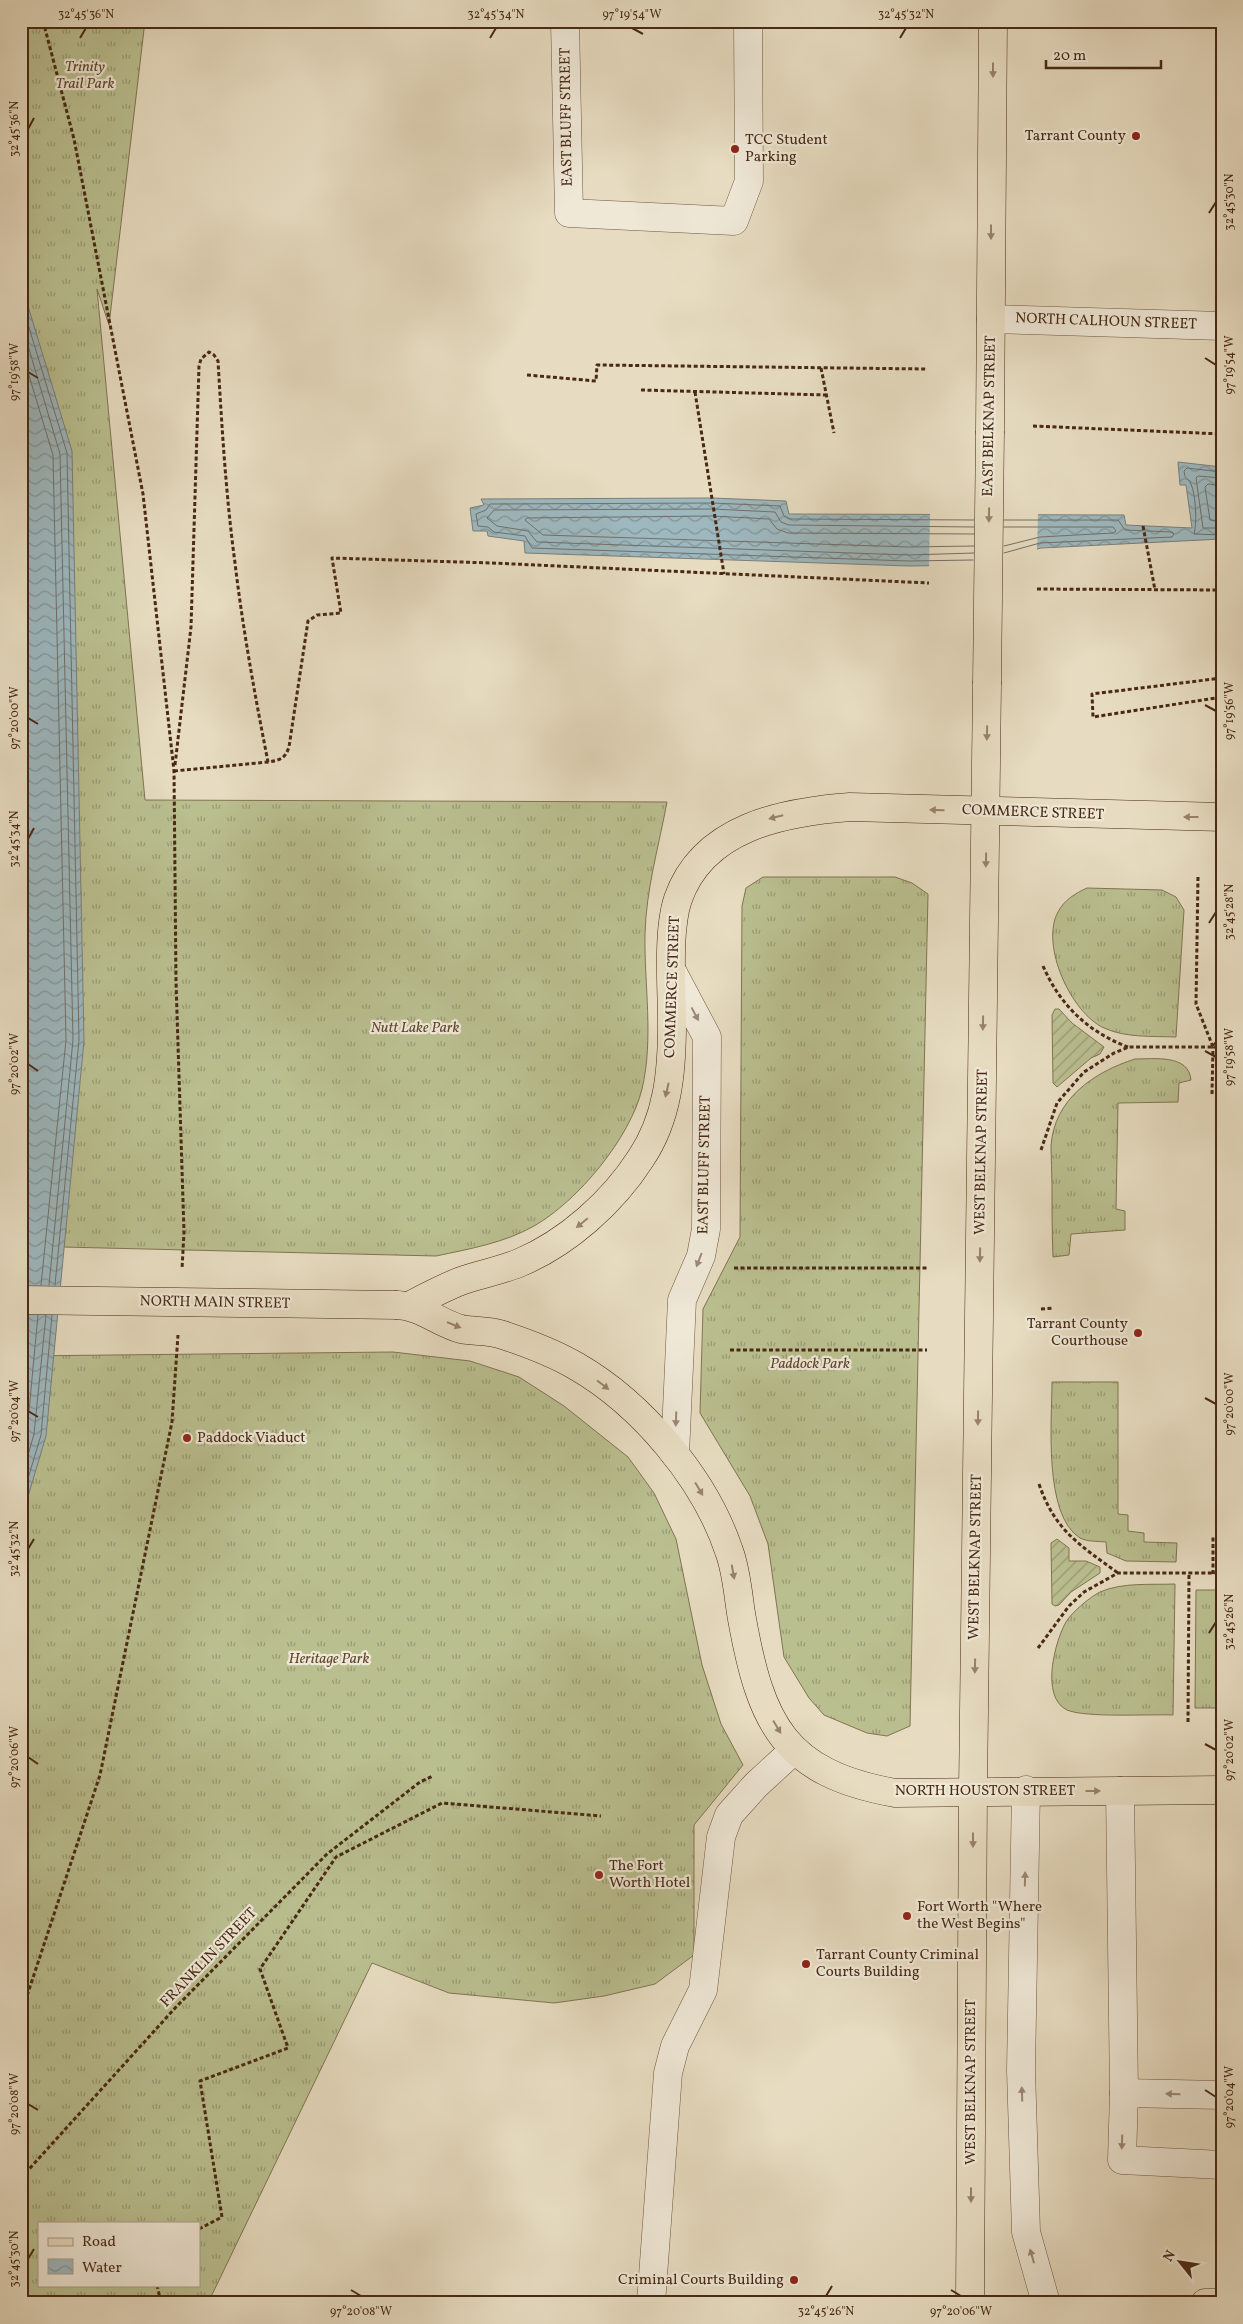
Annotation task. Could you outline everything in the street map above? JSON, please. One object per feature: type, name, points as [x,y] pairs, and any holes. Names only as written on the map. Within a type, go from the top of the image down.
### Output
[{"type":"main road","name":"EAST BELKNAP STREET","points":[[986,812],[993,21]]},
{"type":"main road","name":"COMMERCE STREET","points":[[403,1305],[462,1281],[520,1263],[546,1249],[584,1222],[616,1191],[641,1158],[659,1126],[669,1083],[672,1048],[673,928],[677,900],[689,874],[705,854],[727,839],[762,821],[803,811],[850,807],[1222,817]]},
{"type":"main road","name":"WEST BELKNAP STREET","points":[[970,2303],[973,1791],[986,812]]},
{"type":"main road","name":"NORTH MAIN STREET","points":[[21,1300],[403,1305]]},
{"type":"main road","name":"NORTH HOUSTON STREET","points":[[403,1305],[460,1328],[501,1334],[577,1366],[634,1410],[675,1454],[698,1486],[719,1526],[730,1553],[751,1662],[762,1700],[778,1730],[794,1750],[811,1764],[838,1778],[865,1788],[896,1793],[1026,1790],[1222,1790]]},
{"type":"main road","points":[[1205,2303],[1222,2303]]},
{"type":"street","name":"EAST BLUFF STREET","points":[[565,21],[569,213],[734,221],[750,181],[748,21]]},
{"type":"street","name":"NORTH CALHOUN STREET","points":[[991,319],[1222,326]]},
{"type":"street","name":"EAST BLUFF STREET","points":[[672,971],[707,1037],[706,1229],[701,1256],[682,1300],[675,1454]]},
{"type":"street","points":[[651,2303],[668,2074],[675,2046],[703,1990],[721,1837],[729,1815],[756,1785],[794,1750]]},
{"type":"street","points":[[1026,1790],[1021,2070],[1026,2232],[1046,2303]]},
{"type":"street","points":[[1120,1791],[1124,2093],[1122,2160],[1222,2166]]},
{"type":"street","points":[[1124,2093],[1222,2094]]},
{"type":"path","points":[[43,21],[74,139],[142,494],[174,771],[176,982],[184,1232],[182,1270]]},
{"type":"path","points":[[174,771],[191,627],[199,366],[201,358],[209,352],[217,357],[218,361],[235,564],[249,664],[268,762]]},
{"type":"path","points":[[527,376],[596,381],[597,365],[926,369]]},
{"type":"path","points":[[821,368],[834,433]]},
{"type":"path","points":[[641,390],[826,395]]},
{"type":"path","points":[[695,392],[724,574]]},
{"type":"path","points":[[1033,426],[1222,434]]},
{"type":"path","points":[[1143,526],[1155,590]]},
{"type":"path","points":[[174,771],[268,762],[280,760],[286,756],[289,747],[308,621],[317,615],[341,613],[332,558],[929,583]]},
{"type":"path","points":[[1037,589],[1222,590]]},
{"type":"path","points":[[1222,678],[1092,694],[1093,717],[1222,698]]},
{"type":"path","points":[[1198,877],[1196,1004],[1213,1048],[1212,1094]]},
{"type":"path","points":[[1042,966],[1060,998],[1083,1022],[1112,1041],[1129,1047],[1222,1048]]},
{"type":"path","points":[[1213,1048],[1222,1034]]},
{"type":"path","points":[[1041,1150],[1057,1103],[1072,1084],[1084,1072],[1129,1047]]},
{"type":"path","points":[[730,1268],[928,1268]]},
{"type":"path","points":[[1041,1309],[1054,1308]]},
{"type":"path","points":[[21,2014],[100,1775],[172,1422],[178,1327]]},
{"type":"path","points":[[730,1350],[927,1350]]},
{"type":"path","points":[[1039,1484],[1046,1503],[1063,1529],[1118,1573]]},
{"type":"path","points":[[1213,1535],[1213,1574]]},
{"type":"path","points":[[1038,1648],[1069,1606],[1084,1592],[1118,1573],[1222,1574]]},
{"type":"path","points":[[1188,1722],[1189,1574]]},
{"type":"path","name":"FRANKLIN STREET","points":[[21,2178],[176,2007],[326,1854],[420,1782],[433,1776]]},
{"type":"path","points":[[200,2228],[222,2217],[200,2081],[288,2048],[260,1969],[336,1857],[442,1803],[601,1816]]},
{"type":"path","points":[[157,2286],[161,2303]]},
{"type":"green space","name":"Nutt Lake Park","points":[[21,21],[145,21],[109,325],[97,289],[145,800],[667,802],[650,884],[646,917],[645,953],[648,1031],[646,1070],[636,1108],[614,1147],[584,1185],[551,1215],[511,1237],[486,1245],[436,1256],[21,1246]]},
{"type":"green space","name":"Paddock Park","points":[[763,877],[895,877],[912,883],[928,894],[910,1726],[887,1736],[867,1733],[824,1715],[809,1698],[784,1657],[768,1544],[750,1496],[700,1413],[703,1309],[740,1237],[742,906],[746,888]]},
{"type":"green space","points":[[1087,888],[1162,890],[1176,897],[1184,910],[1176,1037],[1130,1035],[1104,1028],[1092,1020],[1080,1008],[1070,993],[1056,959],[1053,926],[1058,912],[1067,900]]},
{"type":"green space","points":[[1055,1009],[1059,1009],[1072,1023],[1104,1047],[1100,1054],[1091,1058],[1057,1087],[1053,1083],[1052,1015]]},
{"type":"green space","points":[[1135,1059],[1161,1059],[1177,1062],[1189,1072],[1191,1080],[1179,1083],[1178,1102],[1118,1103],[1116,1209],[1125,1211],[1125,1230],[1071,1234],[1069,1255],[1053,1257],[1051,1146],[1054,1129],[1060,1114],[1068,1101],[1091,1080],[1105,1071]]},
{"type":"green space","name":"Heritage Park","points":[[393,1352],[470,1361],[519,1377],[564,1406],[628,1457],[654,1493],[676,1539],[702,1665],[721,1724],[743,1765],[694,1825],[694,1955],[655,1984],[604,1996],[554,2003],[449,1993],[372,1963],[208,2303],[21,2303],[21,1356]]},
{"type":"green space","points":[[1052,1382],[1118,1382],[1118,1514],[1128,1515],[1128,1531],[1144,1533],[1144,1542],[1177,1543],[1176,1562],[1126,1561],[1107,1553],[1106,1542],[1089,1541],[1080,1538],[1068,1526],[1060,1509],[1052,1466]]},
{"type":"green space","points":[[1057,1539],[1069,1548],[1069,1561],[1086,1561],[1100,1567],[1100,1573],[1071,1592],[1059,1605],[1055,1606],[1052,1604],[1051,1543]]},
{"type":"green space","points":[[1175,1584],[1173,1715],[1088,1714],[1067,1710],[1059,1703],[1054,1693],[1052,1668],[1062,1631],[1072,1614],[1091,1597],[1109,1589],[1137,1585]]},
{"type":"green space","points":[[1196,1590],[1222,1590],[1222,1708],[1195,1708]]},
{"type":"water","points":[[21,283],[72,451],[84,1041],[46,1436],[21,1520]]},
{"type":"water","points":[[1178,462],[1222,467],[1222,539],[1041,548],[978,565],[909,566],[525,553],[524,541],[488,536],[487,531],[473,531],[470,508],[484,505],[481,499],[712,498],[786,501],[789,514],[1124,515],[1126,525],[1192,528],[1186,485],[1180,485]]},
{"type":"pier","points":[[930,512],[1038,513],[1037,552],[979,567],[929,568]]},
{"type":"place","name":"Tarrant County","points":[[1136,136]]},
{"type":"place","name":"TCC Student Parking","points":[[735,149]]},
{"type":"place","name":"Tarrant County Courthouse","points":[[1138,1333]]},
{"type":"place","name":"Paddock Viaduct","points":[[187,1438]]},
{"type":"place","name":"The Fort Worth Hotel","points":[[599,1875]]},
{"type":"place","name":"Fort Worth \"Where the West Begins\"","points":[[907,1916]]},
{"type":"place","name":"Tarrant County Criminal Courts Building","points":[[806,1964]]},
{"type":"place","name":"Criminal Courts Building","points":[[794,2280]]},
{"type":"park label","name":"Trinity Trail Park","points":[[85,76]]}]
